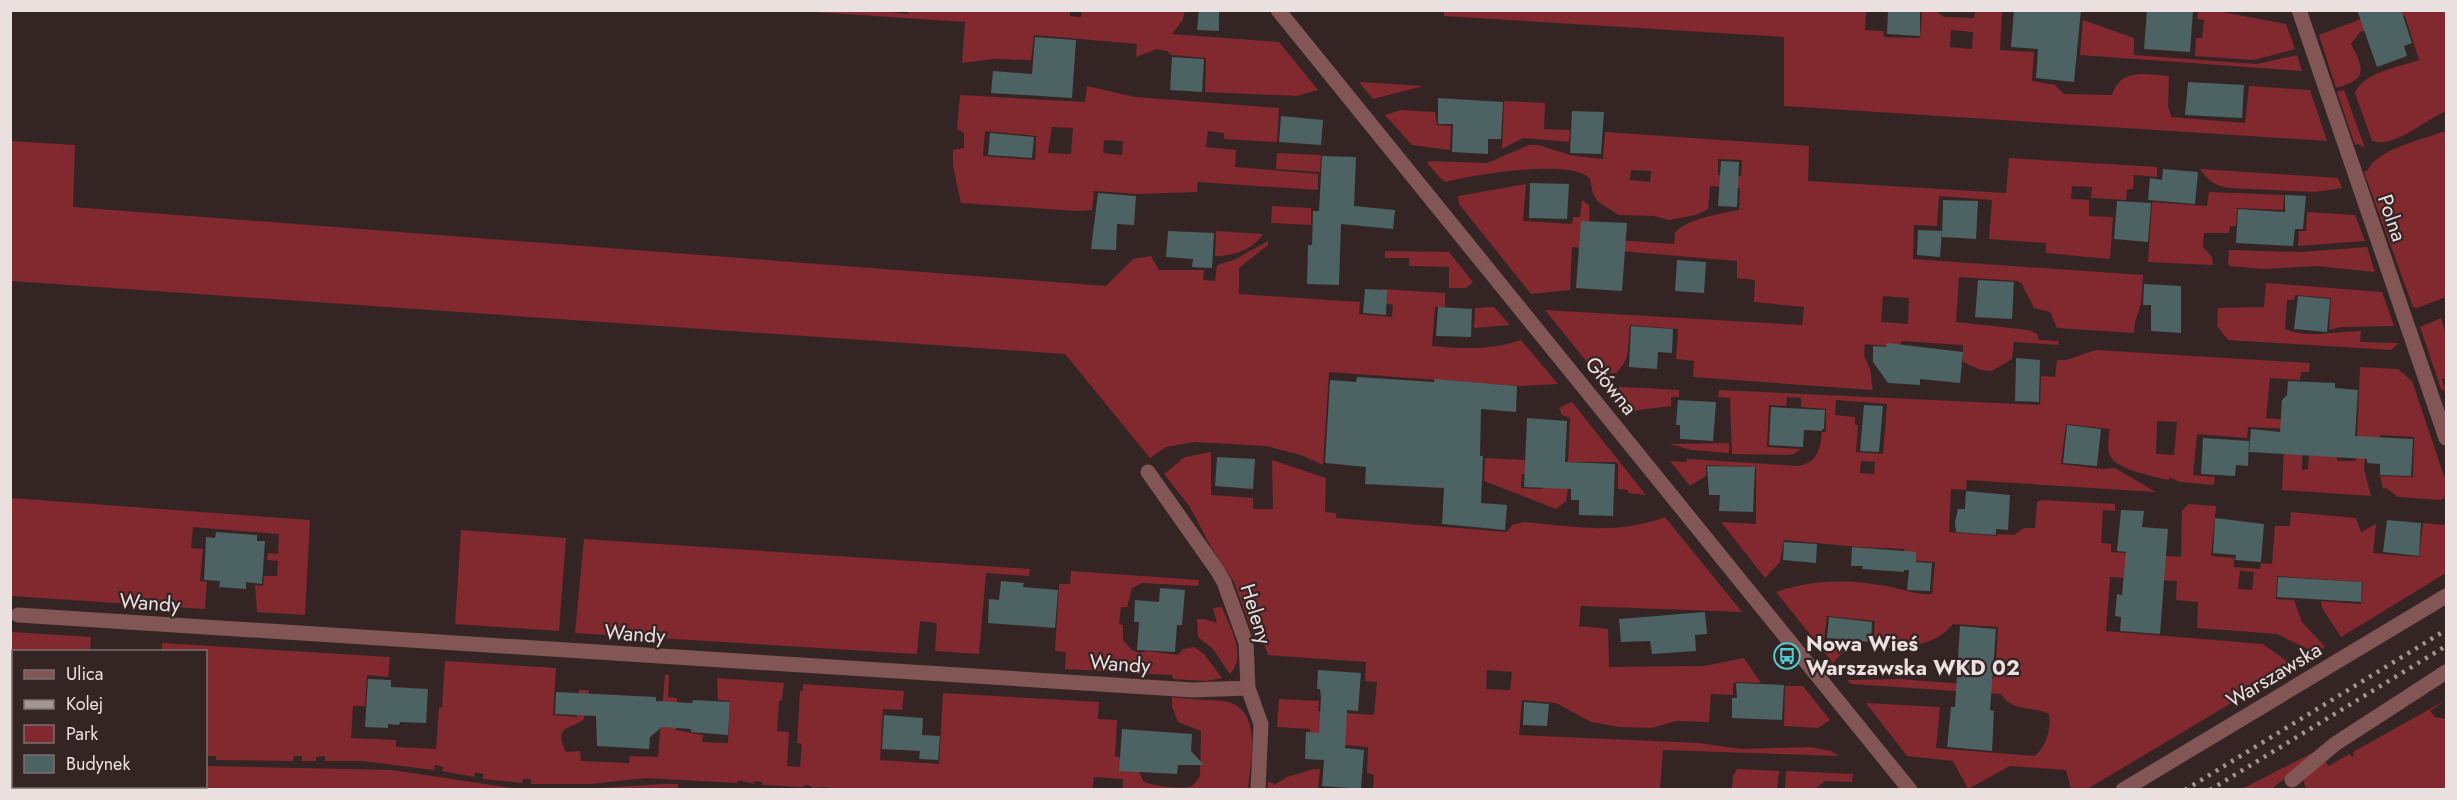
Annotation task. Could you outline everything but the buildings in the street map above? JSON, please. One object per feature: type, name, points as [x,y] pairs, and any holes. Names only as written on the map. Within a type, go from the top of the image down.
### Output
[{"type":"street","name":"Główna","points":[[1278,10],[1910,789]]},
{"type":"street","name":"Polna","points":[[2299,10],[2446,438]]},
{"type":"street","name":"Heleny","points":[[1148,472],[1204,549],[1224,582],[1246,643],[1248,688],[1262,730],[1258,789]]},
{"type":"street","name":"Warszawska","points":[[2123,789],[2446,596]]},
{"type":"street","name":"Wandy","points":[[18,615],[1193,690],[1248,688]]},
{"type":"street","points":[[2292,780],[2336,744],[2446,672]]},
{"type":"green space","points":[[909,10],[1070,10],[1070,16],[1081,17],[1082,11],[1185,11],[1182,21],[1172,34],[1279,42],[1318,90],[1297,96],[1205,92],[1206,58],[1171,55],[1167,51],[1157,49],[1136,57],[1137,44],[1034,35],[1031,60],[994,59],[962,63],[965,22],[800,11],[882,11],[908,14]]},
{"type":"green space","points":[[1444,11],[1866,11],[1865,30],[1883,31],[1884,37],[1920,38],[1922,11],[1935,11],[1944,17],[1974,18],[1975,11],[2002,11],[2000,50],[2034,52],[2032,81],[2055,85],[2064,94],[2112,95],[2121,80],[2128,77],[2143,74],[2169,76],[2168,106],[2171,117],[2245,123],[2249,86],[2310,90],[2327,141],[1784,106],[1784,37],[1444,16]],"holes":[[[1951,30],[1973,32],[1972,49],[1950,47]]]},
{"type":"green space","points":[[2198,11],[2217,11],[2286,24],[2295,49],[2254,60],[2195,56],[2196,38],[2202,38],[2204,20],[2197,19]]},
{"type":"green space","points":[[2382,11],[2446,11],[2446,111],[2400,137],[2380,142],[2372,141],[2355,93],[2359,86],[2374,75],[2419,60],[2405,16],[2360,32],[2351,44],[2361,67],[2360,73],[2353,81],[2336,88],[2319,35]]},
{"type":"green space","points":[[2083,20],[2134,38],[2134,55],[2257,64],[2297,55],[2302,71],[2080,55]]},
{"type":"green space","points":[[1359,82],[1423,86],[1373,99]]},
{"type":"green space","points":[[1087,86],[1135,97],[1279,108],[1277,142],[1224,139],[1224,133],[1208,131],[1206,147],[1236,150],[1235,167],[1318,174],[1318,190],[1198,182],[1197,192],[1137,194],[1094,191],[1092,210],[961,203],[953,166],[953,150],[964,148],[964,133],[957,129],[960,95],[1085,102]],"holes":[[[1052,127],[1073,128],[1071,154],[1048,153]],[[985,131],[1036,136],[1035,160],[983,156]],[[1104,140],[1123,141],[1122,155],[1103,153]]]},
{"type":"green space","points":[[2344,90],[2365,148],[2358,144],[2355,145],[2337,92]]},
{"type":"green space","points":[[1504,101],[1545,103],[1544,129],[1570,130],[1569,142],[1523,138],[1502,149]]},
{"type":"green space","points":[[1401,110],[1435,112],[1437,125],[1451,126],[1450,150],[1412,145],[1385,115]]},
{"type":"green space","points":[[2446,131],[2446,297],[2417,308],[2413,307],[2364,172],[2380,156],[2390,151]]},
{"type":"green space","points":[[1605,132],[1809,146],[1808,181],[2006,193],[2009,158],[2157,167],[2157,177],[2134,175],[2133,189],[2127,189],[2126,200],[2091,198],[2092,187],[2072,186],[2071,199],[2089,200],[2089,216],[2113,217],[2110,259],[2046,253],[2046,243],[1989,239],[1992,200],[1939,196],[1937,226],[1914,225],[1913,259],[2143,275],[2141,304],[2134,333],[2057,328],[2050,312],[2034,308],[2022,284],[2017,281],[1959,277],[1956,322],[2029,330],[2037,334],[2039,340],[2059,341],[2058,345],[2014,342],[2012,359],[1992,371],[1981,370],[1963,362],[1963,345],[1901,341],[1900,347],[1865,344],[1864,356],[1871,371],[1873,390],[1693,377],[1694,361],[1676,359],[1678,329],[1630,325],[1627,357],[1621,368],[1616,373],[1595,372],[1545,310],[1802,325],[1804,307],[1754,302],[1755,280],[1737,278],[1737,261],[1572,247],[1570,290],[1531,294],[1459,204],[1458,196],[1526,184],[1523,221],[1572,224],[1573,217],[1580,217],[1582,200],[1589,205],[1590,238],[1674,244],[1675,233],[1687,224],[1705,217],[1739,210],[1740,188],[1710,186],[1708,209],[1696,215],[1669,220],[1654,216],[1619,215],[1598,202],[1593,194],[1590,179],[1580,173],[1564,170],[1521,170],[1446,182],[1427,163],[1429,161],[1487,163],[1529,145],[1538,145],[1574,156],[1603,159]],"holes":[[[1718,159],[1742,160],[1741,176],[1718,175]],[[1631,170],[1651,171],[1650,182],[1630,180]],[[1883,296],[1909,298],[1908,324],[1881,322]]]},
{"type":"green space","points":[[10,141],[75,145],[73,207],[1106,286],[1133,259],[1151,256],[1159,270],[1204,270],[1203,280],[1215,281],[1217,265],[1234,260],[1268,241],[1268,245],[1239,268],[1239,294],[1360,302],[1359,314],[1392,317],[1393,305],[1381,302],[1382,289],[1445,293],[1445,307],[1435,307],[1432,346],[1477,348],[1499,346],[1521,340],[1558,384],[1519,386],[1329,372],[1323,465],[1301,455],[1266,446],[1195,442],[1166,447],[1150,458],[1065,354],[11,281]]},
{"type":"green space","points":[[1277,153],[1321,155],[1320,172],[1276,169]]},
{"type":"green space","points":[[2200,169],[2338,178],[2342,188],[2315,192],[2229,188],[2212,182]]},
{"type":"green space","points":[[2209,192],[2284,195],[2283,210],[2237,208],[2236,226],[2230,226],[2229,233],[2204,233],[2203,247],[2212,257],[2213,265],[2148,262],[2152,202],[2207,206]]},
{"type":"green space","points":[[1272,206],[1311,208],[1311,225],[1271,223]]},
{"type":"green space","points":[[2307,212],[2355,215],[2365,241],[2298,246],[2299,231],[2306,231]]},
{"type":"green space","points":[[1216,231],[1263,234],[1259,240],[1242,251],[1215,256]]},
{"type":"green space","points":[[2367,247],[2375,272],[2316,266],[2263,269],[2228,264],[2229,250],[2301,252]]},
{"type":"green space","points":[[1385,251],[1449,252],[1473,282],[1466,288],[1449,288],[1449,267],[1409,266],[1409,258],[1385,258]]},
{"type":"green space","points":[[2266,283],[2382,292],[2394,326],[2342,327],[2329,330],[2331,298],[2295,295],[2294,300],[2287,300],[2285,329],[2303,334],[2361,331],[2360,342],[2399,343],[2391,350],[2228,340],[2217,326],[2218,308],[2264,307]]},
{"type":"green space","points":[[1494,307],[1510,325],[1474,328],[1475,308]]},
{"type":"green space","points":[[2441,318],[2446,335],[2446,378],[2442,379],[2446,391],[2441,389],[2420,327]]},
{"type":"green space","points":[[2096,350],[2310,363],[2309,372],[2301,372],[2300,380],[2270,378],[2266,418],[2310,422],[2303,430],[2302,470],[2308,469],[2309,455],[2337,457],[2337,461],[2356,461],[2360,367],[2398,369],[2412,381],[2446,482],[2446,497],[2441,500],[2398,497],[2386,488],[2383,489],[2380,476],[2413,477],[2414,437],[2380,435],[2379,446],[2366,445],[2364,469],[2371,496],[2282,490],[2284,446],[2292,429],[2248,427],[2247,438],[2197,434],[2193,475],[2215,477],[2214,485],[2180,482],[2169,477],[2169,480],[2126,468],[2112,459],[2109,453],[2110,429],[2066,424],[2061,464],[2103,469],[2115,468],[2156,492],[1967,480],[1966,490],[1951,489],[1949,532],[1997,536],[1998,534],[2014,535],[2024,528],[2035,528],[2037,502],[2042,500],[2115,504],[2115,511],[2103,510],[2101,543],[2111,544],[2111,552],[2181,557],[2182,511],[2188,504],[2216,506],[2211,556],[2234,558],[2234,567],[2260,569],[2261,563],[2272,564],[2275,526],[2290,526],[2291,512],[2356,518],[2361,532],[2376,524],[2373,553],[2419,557],[2423,523],[2446,525],[2446,573],[2341,637],[2322,608],[2321,601],[2361,604],[2363,582],[2277,576],[2276,599],[2294,600],[2302,622],[2325,647],[2316,653],[2277,634],[2197,628],[2198,602],[2176,600],[2177,581],[2110,577],[2106,631],[2263,644],[2294,666],[2087,789],[2071,789],[2066,770],[2010,766],[1968,789],[1953,761],[1907,756],[1866,703],[1940,707],[1936,748],[2035,756],[2043,747],[2047,736],[2049,714],[2011,704],[2001,694],[1851,684],[1847,680],[1899,679],[1976,685],[1988,683],[1995,676],[1998,627],[1953,624],[1946,632],[1928,642],[1918,645],[1875,648],[1873,646],[1875,621],[1827,616],[1824,640],[1847,642],[1845,650],[1833,663],[1776,592],[1804,585],[1848,582],[1877,584],[1916,593],[1932,594],[1935,562],[1907,560],[1904,549],[1784,540],[1780,562],[1765,578],[1721,522],[1756,524],[1756,467],[1706,465],[1706,476],[1690,486],[1670,461],[1686,462],[1687,459],[1798,466],[1810,462],[1817,454],[1822,432],[1826,432],[1826,409],[1801,407],[1801,398],[1787,397],[1786,406],[1769,405],[1767,447],[1801,449],[1794,454],[1787,455],[1732,454],[1730,398],[1718,397],[1719,390],[2040,405],[2041,376],[2055,377],[2057,360],[2066,360]],"holes":[[[1836,400],[1887,404],[1883,454],[1856,452],[1858,425],[1855,425],[1855,417],[1835,415]],[[2157,421],[2177,422],[2174,455],[2156,454]],[[1861,461],[1875,462],[1874,474],[1860,473]],[[2240,571],[2254,572],[2252,590],[2238,589]]]},
{"type":"green space","points":[[1606,386],[1679,390],[1679,397],[1671,397],[1671,406],[1638,410],[1630,414]]},
{"type":"green space","points":[[1572,402],[1646,495],[1628,493],[1628,490],[1618,489],[1618,464],[1615,462],[1568,462],[1570,418],[1562,415],[1559,408]]},
{"type":"green space","points":[[1729,443],[1729,453],[1692,450],[1669,444]]},
{"type":"green space","points":[[1211,452],[1211,495],[1253,498],[1253,509],[1273,509],[1272,460],[1326,478],[1325,512],[1336,513],[1336,518],[1507,532],[1512,525],[1524,522],[1612,528],[1646,523],[1665,517],[1742,612],[1581,606],[1579,626],[1608,629],[1609,667],[1704,666],[1744,658],[1761,683],[1736,682],[1733,684],[1733,695],[1711,694],[1709,722],[1676,721],[1652,728],[1619,727],[1591,722],[1556,703],[1522,700],[1519,735],[1699,743],[1741,749],[1810,747],[1831,751],[1839,756],[1663,750],[1660,789],[1373,789],[1374,775],[1367,773],[1368,747],[1309,742],[1310,729],[1277,727],[1279,699],[1319,701],[1318,711],[1374,715],[1377,682],[1365,681],[1366,662],[1268,655],[1261,635],[1253,635],[1234,582],[1211,547],[1190,507],[1164,474],[1185,457]],"holes":[[[1487,670],[1512,672],[1510,690],[1486,689]]]},
{"type":"green space","points":[[1485,458],[1564,462],[1540,475],[1522,474],[1521,488],[1542,489],[1542,485],[1568,487],[1566,501],[1556,509],[1484,481]]},
{"type":"green space","points":[[11,498],[310,520],[305,615],[257,612],[255,585],[263,586],[264,576],[277,576],[278,561],[267,560],[268,553],[278,554],[279,534],[193,527],[191,548],[203,549],[200,581],[207,582],[205,609],[11,596]]},
{"type":"green space","points":[[461,530],[566,538],[559,631],[455,624]]},
{"type":"green space","points":[[584,539],[1030,569],[1029,576],[986,573],[979,654],[935,651],[937,623],[920,621],[917,654],[575,633]]},
{"type":"green space","points":[[1071,571],[1199,580],[1198,586],[1142,583],[1132,588],[1127,607],[1121,607],[1119,624],[1123,625],[1123,640],[1132,650],[1140,653],[1147,651],[1178,655],[1183,649],[1194,647],[1204,654],[1222,678],[1207,681],[1173,679],[1172,675],[1065,669],[1066,652],[1055,651],[1059,584],[1070,584]]},
{"type":"green space","points":[[1222,607],[1237,650],[1235,667],[1230,674],[1213,649],[1198,637],[1197,619],[1217,623],[1213,608]]},
{"type":"green space","points":[[10,625],[12,632],[91,637],[90,650],[12,650],[12,753],[10,753]]},
{"type":"green space","points":[[162,643],[390,657],[388,677],[367,675],[365,706],[353,706],[351,738],[396,740],[396,747],[436,749],[445,661],[556,668],[553,715],[577,717],[579,690],[589,690],[584,719],[562,732],[561,737],[566,752],[580,751],[581,761],[629,763],[630,756],[658,757],[665,675],[669,675],[668,697],[677,698],[676,730],[703,735],[702,742],[728,743],[730,701],[718,700],[717,678],[784,683],[782,700],[779,701],[777,731],[789,732],[787,766],[800,767],[802,744],[797,743],[800,691],[803,691],[803,684],[904,691],[902,710],[883,709],[880,760],[939,764],[943,693],[1099,702],[1098,719],[1117,720],[1115,756],[1133,765],[1143,781],[1147,783],[1185,788],[1195,783],[1200,776],[1201,731],[1178,722],[1172,707],[1172,697],[1224,701],[1237,706],[1245,714],[1250,725],[1252,751],[1248,789],[1123,789],[1123,779],[1094,777],[1092,790],[835,790],[804,785],[804,787],[762,785],[762,782],[754,781],[754,784],[738,780],[737,783],[646,778],[591,784],[531,784],[531,779],[523,779],[522,783],[483,779],[483,774],[475,772],[474,777],[442,771],[443,767],[435,765],[434,770],[363,761],[325,761],[325,756],[316,757],[316,761],[302,761],[302,756],[294,756],[293,761],[216,760],[216,756],[207,756],[207,650],[162,650]]},
{"type":"green space","points":[[1785,686],[1803,686],[1830,720],[1818,728],[1784,726]]},
{"type":"green space","points":[[2446,700],[2430,711],[2435,717],[2446,719],[2446,789],[2306,789],[2303,779],[2325,761],[2329,766],[2349,754],[2354,756],[2353,752]]},
{"type":"green space","points":[[2312,753],[2313,756],[2274,787],[2275,789],[2240,790]]},
{"type":"green space","points":[[207,766],[392,770],[519,789],[195,790],[183,788],[207,788]]},
{"type":"green space","points":[[1320,769],[1318,789],[1268,789],[1268,782],[1274,785],[1287,777]]},
{"type":"green space","points":[[1737,769],[1779,771],[1777,789],[1732,789],[1733,776]]},
{"type":"green space","points":[[1786,771],[1853,774],[1852,782],[1825,781],[1815,789],[1785,789]]},
{"type":"green space","points":[[678,784],[678,789],[585,789]]},
{"type":"shaded area","points":[[11,773],[12,788],[195,789],[11,789]]},
{"type":"railway","points":[[2185,790],[2446,630]]},
{"type":"railway","points":[[2210,790],[2446,646]]},
{"type":"place","name":"Nowa Wieś Warszawska WKD 02","points":[[1787,656]]}]
